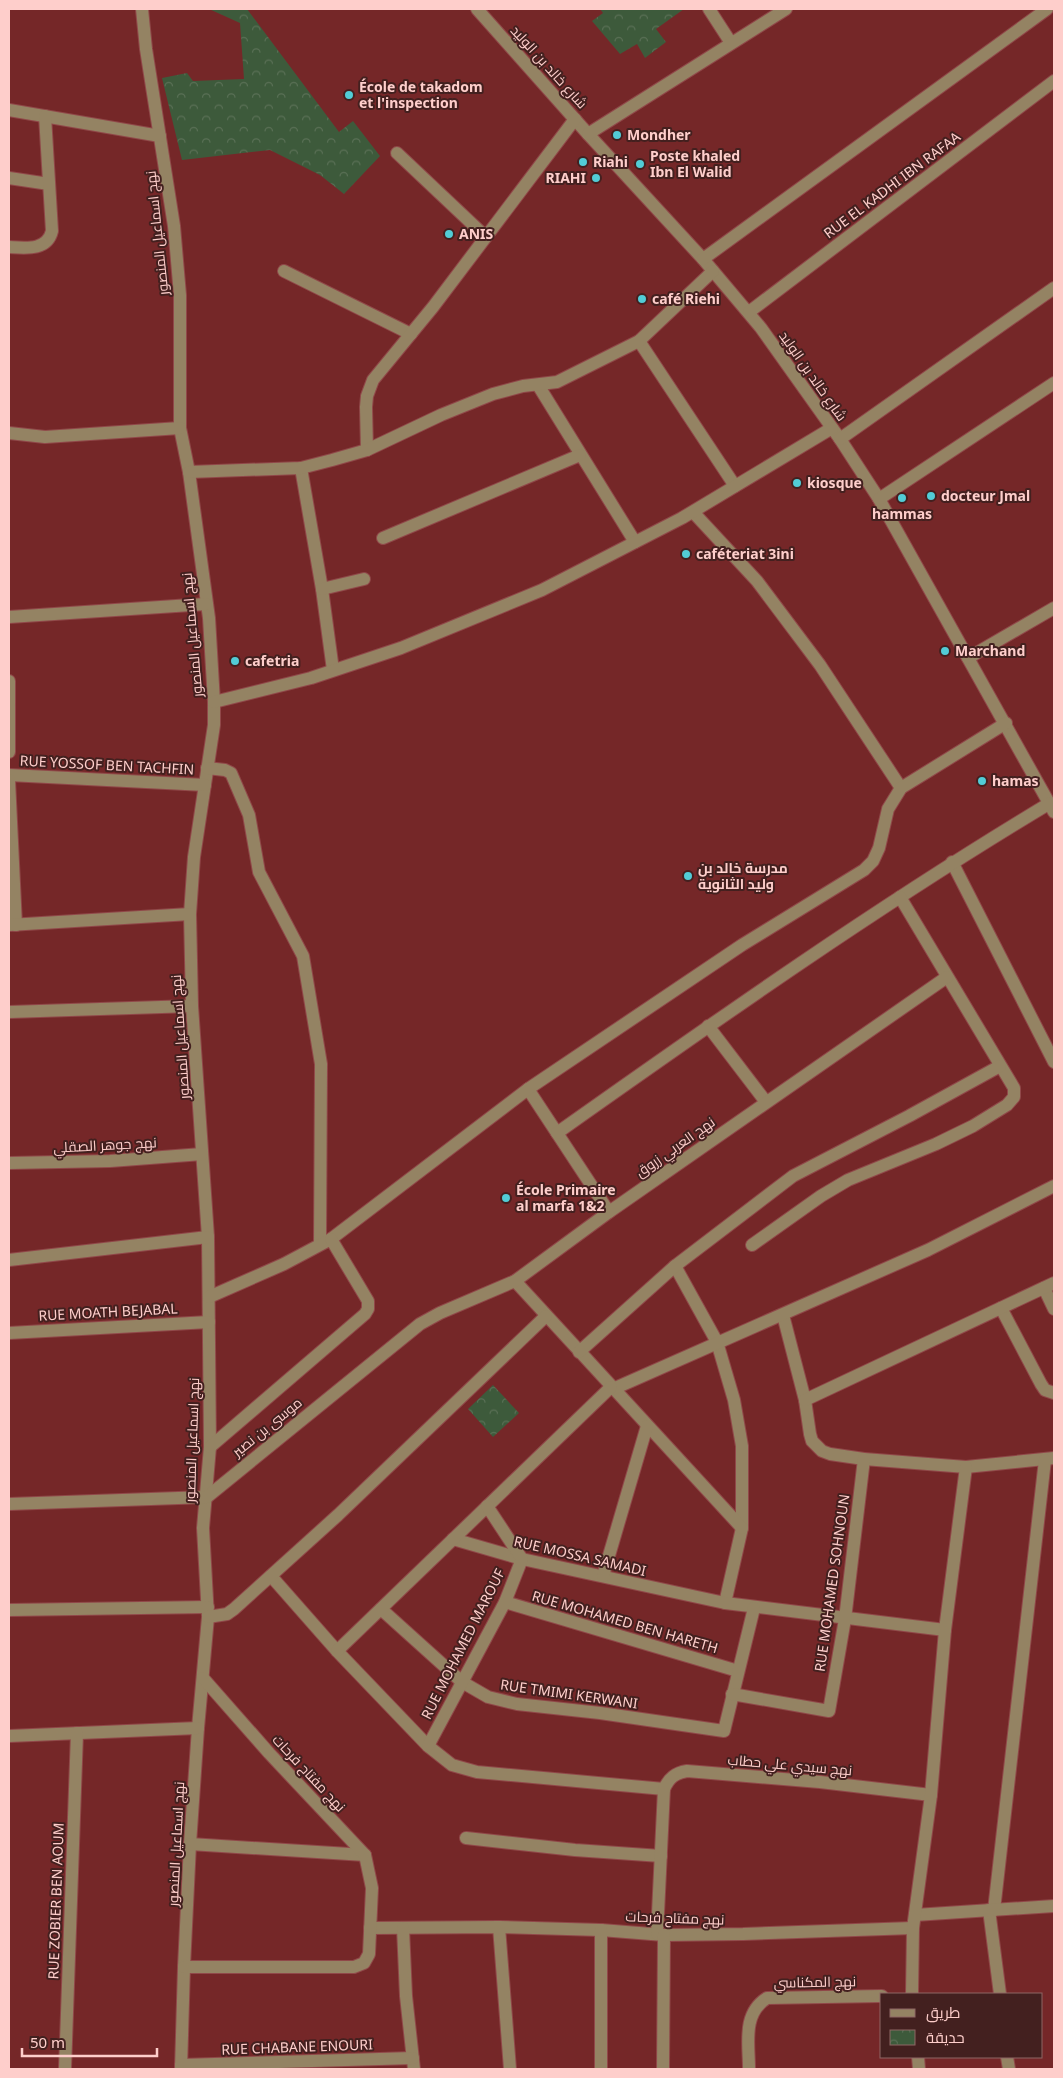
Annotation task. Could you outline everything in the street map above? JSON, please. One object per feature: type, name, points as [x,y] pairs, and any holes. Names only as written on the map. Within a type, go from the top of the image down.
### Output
[{"type":"street","name":"نهج اسماعيل المنصور","points":[[142,9],[146,49],[174,226],[179,273],[180,428],[189,472],[209,618],[214,702],[214,725],[194,857],[190,914],[192,1006],[208,1236],[210,1447],[203,1528],[208,1612],[190,1844],[181,2067]]},
{"type":"street","name":"شارع خالد بن الوليد","points":[[477,9],[749,312],[840,439],[879,500],[1052,807]]},
{"type":"street","points":[[710,9],[731,43]]},
{"type":"street","points":[[588,134],[786,9]]},
{"type":"street","points":[[703,259],[1047,9]]},
{"type":"street","name":"RUE EL KADHI IBN RAFAA","points":[[749,312],[1054,81]]},
{"type":"street","points":[[9,110],[160,136]]},
{"type":"street","points":[[9,247],[38,246],[50,239],[52,231],[45,116]]},
{"type":"street","points":[[367,450],[366,407],[370,386],[379,372],[486,238],[575,119]]},
{"type":"street","points":[[397,153],[486,238]]},
{"type":"street","points":[[9,178],[49,184]]},
{"type":"street","points":[[284,271],[411,334]]},
{"type":"street","points":[[189,472],[301,468],[367,450],[441,415],[493,394],[523,386],[557,382],[639,342],[713,271]]},
{"type":"street","points":[[840,439],[1054,288]]},
{"type":"street","points":[[639,342],[736,486]]},
{"type":"street","points":[[879,500],[1054,383]]},
{"type":"street","points":[[538,385],[635,542]]},
{"type":"street","points":[[9,434],[45,437],[180,428]]},
{"type":"street","points":[[214,702],[311,678],[400,648],[542,590],[693,512],[832,428]]},
{"type":"street","points":[[383,538],[580,455]]},
{"type":"street","points":[[301,468],[322,589],[333,670]]},
{"type":"street","points":[[693,512],[762,588],[820,666],[900,788]]},
{"type":"street","points":[[322,589],[364,579]]},
{"type":"street","points":[[9,617],[206,604]]},
{"type":"street","points":[[968,658],[1054,608]]},
{"type":"street","points":[[9,681],[9,752]]},
{"type":"street","points":[[209,1297],[284,1264],[325,1242],[528,1090],[742,945],[864,870],[873,860],[879,848],[888,809],[900,788],[1006,723]]},
{"type":"street","points":[[208,768],[225,770],[231,773],[249,815],[260,872],[303,956],[321,1064],[325,1242],[368,1302],[368,1309],[364,1314],[210,1447]]},
{"type":"street","name":"RUE YOSSOF BEN TACHFIN","points":[[9,775],[204,785]]},
{"type":"street","points":[[9,780],[12,925],[190,914]]},
{"type":"street","points":[[557,1133],[708,1026],[952,862],[1052,807]]},
{"type":"street","points":[[952,862],[1054,1062]]},
{"type":"street","points":[[752,1246],[821,1196],[841,1184],[936,1144],[973,1126],[1007,1106],[1014,1097],[1014,1088],[900,897]]},
{"type":"street","name":"نهج العربي زروق","points":[[515,1281],[609,1212],[947,977]]},
{"type":"street","points":[[9,1012],[192,1006]]},
{"type":"street","points":[[708,1026],[766,1102]]},
{"type":"street","points":[[579,1352],[675,1266],[793,1176],[1000,1066]]},
{"type":"street","points":[[528,1090],[609,1212]]},
{"type":"street","name":"نهج جوهر الصقلي","points":[[9,1163],[110,1161],[202,1154]]},
{"type":"street","points":[[337,1651],[612,1388],[783,1315],[928,1250],[1054,1186]]},
{"type":"street","points":[[9,1260],[208,1236]]},
{"type":"street","points":[[675,1266],[717,1342],[734,1400],[742,1446],[742,1528],[724,1603]]},
{"type":"street","points":[[515,1281],[742,1528]]},
{"type":"street","name":"موسى بن نصير","points":[[206,1496],[420,1324],[440,1312],[515,1281]]},
{"type":"street","points":[[805,1400],[1049,1285],[1054,1309]]},
{"type":"street","points":[[1001,1308],[1041,1384],[1045,1390],[1054,1393]]},
{"type":"street","points":[[783,1315],[805,1400],[810,1434],[817,1446],[830,1454],[864,1459],[966,1467],[1050,1459],[992,1910],[1000,1993]]},
{"type":"street","points":[[9,1610],[208,1612],[227,1614],[338,1515],[546,1316]]},
{"type":"street","name":"RUE MOATH BEJABAL","points":[[9,1333],[209,1322]]},
{"type":"street","points":[[603,1576],[647,1426]]},
{"type":"street","name":"RUE MOHAMED SOHNOUN","points":[[732,1694],[829,1710],[845,1619],[864,1459]]},
{"type":"street","points":[[912,1993],[913,1928],[932,1795],[945,1630],[966,1467]]},
{"type":"street","points":[[9,1504],[206,1496]]},
{"type":"street","name":"RUE MOHAMED MAROUF","points":[[428,1746],[505,1602],[522,1559],[487,1506]]},
{"type":"street","name":"RUE MOSSA SAMADI","points":[[453,1539],[522,1559],[724,1603],[945,1630]]},
{"type":"street","points":[[271,1576],[337,1651],[428,1746],[452,1765],[464,1770],[664,1790],[660,1934],[663,2069]]},
{"type":"street","name":"RUE MOHAMED BEN HARETH","points":[[505,1602],[738,1671]]},
{"type":"street","points":[[732,1694],[754,1608]]},
{"type":"street","name":"RUE TMIMI KERWANI","points":[[381,1609],[462,1682],[481,1694],[504,1701],[600,1712],[724,1731],[732,1694]]},
{"type":"street","name":"نهج مفتاح فرحات","points":[[203,1678],[365,1855]]},
{"type":"street","points":[[9,1736],[198,1728]]},
{"type":"street","name":"RUE ZOBIER BEN AOUM","points":[[65,2069],[77,1733]]},
{"type":"street","name":"نهج سيدي علي حطاب","points":[[664,1790],[671,1778],[677,1773],[687,1771],[829,1783],[932,1795]]},
{"type":"street","points":[[466,1838],[575,1850],[661,1856]]},
{"type":"street","points":[[184,1968],[354,1967],[364,1963],[369,1954],[372,1888],[365,1855],[190,1844]]},
{"type":"street","points":[[915,1915],[1054,1906]]},
{"type":"street","points":[[499,1927],[510,2069]]},
{"type":"street","name":"نهج مفتاح فرحات","points":[[370,1928],[499,1927],[660,1934],[743,1934],[913,1928]]},
{"type":"street","points":[[403,1928],[406,1996],[413,2064]]},
{"type":"street","points":[[601,1930],[601,2069]]},
{"type":"street","name":"نهج المكناسي","points":[[749,2069],[750,2019],[757,2006],[767,1998],[880,1996]]},
{"type":"street","name":"RUE CHABANE ENOURI","points":[[181,2067],[413,2064]]},
{"type":"green space","points":[[209,9],[247,9],[339,132],[353,121],[380,156],[344,194],[320,175],[270,150],[182,160],[162,78],[187,73],[193,81],[244,79],[240,23]]},
{"type":"green space","points":[[600,9],[684,9],[656,29],[666,42],[645,58],[637,44],[620,54],[592,21],[603,13]]},
{"type":"green space","points":[[493,1385],[519,1413],[493,1437],[468,1409]]},
{"type":"place","name":"École de takadom et l'inspection","points":[[349,95]]},
{"type":"place","name":"Mondher","points":[[617,135]]},
{"type":"place","name":"Riahi","points":[[583,162]]},
{"type":"place","name":"Poste khaled Ibn El Walid","points":[[640,164]]},
{"type":"place","name":"RIAHI","points":[[596,178]]},
{"type":"place","name":"ANIS","points":[[449,234]]},
{"type":"place","name":"café Riehi","points":[[642,299]]},
{"type":"place","name":"kiosque","points":[[797,483]]},
{"type":"place","name":"docteur Jmal","points":[[931,496]]},
{"type":"place","name":"hammas","points":[[902,498]]},
{"type":"place","name":"caféteriat 3ini","points":[[686,554]]},
{"type":"place","name":"Marchand","points":[[945,651]]},
{"type":"place","name":"cafetria","points":[[235,661]]},
{"type":"place","name":"hamas","points":[[982,781]]},
{"type":"place","name":"مدرسة خالد بن وليد الثانوية","points":[[688,876]]},
{"type":"place","name":"École Primaire al marfa 1&2","points":[[506,1198]]}]
